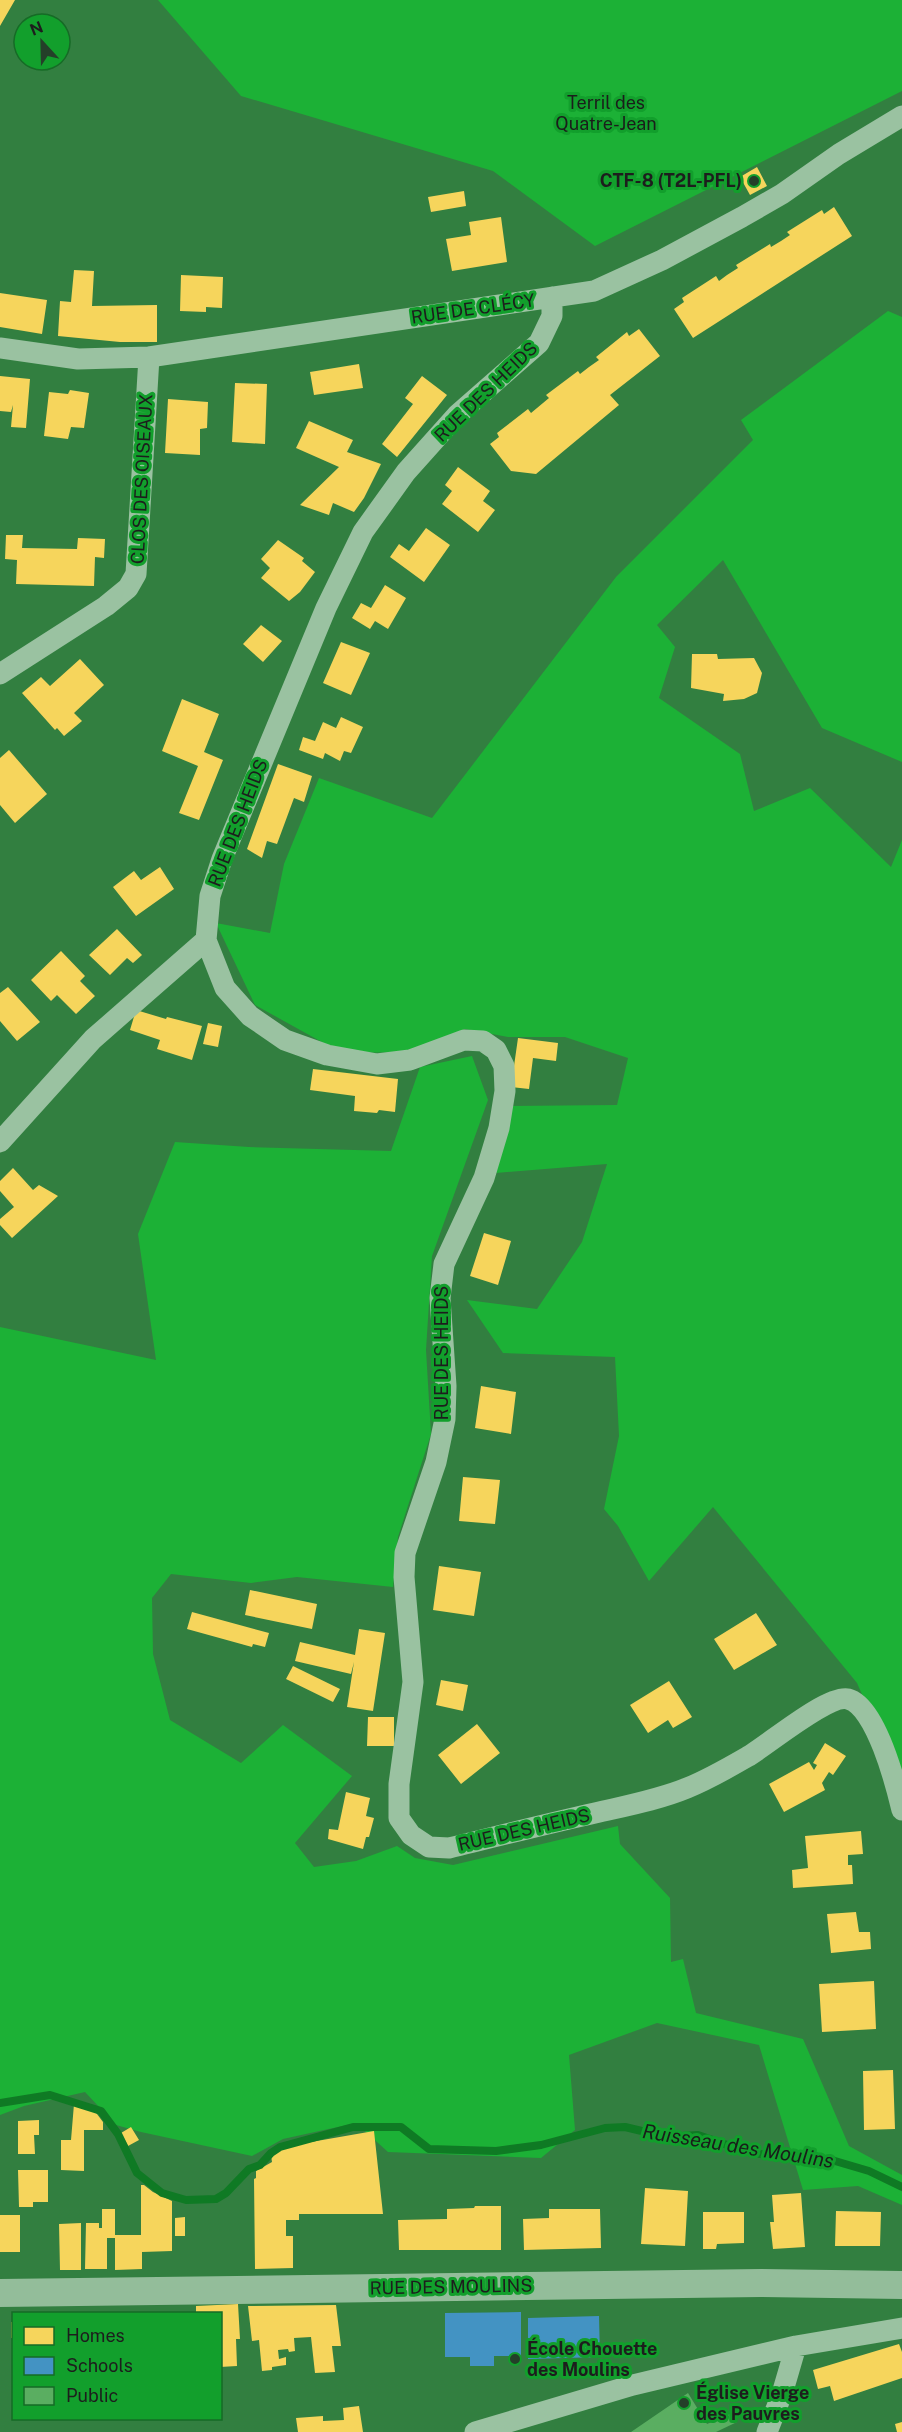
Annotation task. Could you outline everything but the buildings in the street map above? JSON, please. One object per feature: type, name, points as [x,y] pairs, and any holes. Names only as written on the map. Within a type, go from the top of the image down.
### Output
[{"type":"street","name":"RUE DE CLÉCY","points":[[0,348],[78,359],[149,357],[594,291],[662,260],[782,194],[839,154],[902,116]]},
{"type":"street","name":"RUE DES HEIDS","points":[[552,297],[552,316],[539,342],[457,415],[406,472],[363,532],[326,608],[222,859],[210,896],[206,940],[225,988],[250,1016],[285,1040],[327,1055],[377,1064],[410,1060],[464,1040],[483,1041],[496,1050],[504,1066],[505,1091],[499,1128],[484,1178],[444,1264],[440,1298],[446,1386],[445,1419],[436,1461],[405,1553],[404,1577],[413,1682],[399,1784],[399,1818],[411,1835],[429,1847],[449,1848],[618,1807],[687,1788],[748,1756],[819,1709],[842,1698],[852,1700],[864,1710],[873,1725],[894,1779],[902,1810]]},
{"type":"street","name":"CLOS DES OISEAUX","points":[[0,674],[106,606],[128,588],[136,574],[149,357]]},
{"type":"street","points":[[0,1142],[93,1039],[206,940]]},
{"type":"street","name":"RUE DES MOULINS","points":[[0,2293],[761,2283],[902,2285]]},
{"type":"street","points":[[475,2432],[633,2385],[796,2346],[902,2328]]},
{"type":"street","points":[[767,2432],[782,2394],[796,2346]]},
{"type":"green space","name":"Terril des Quatre-Jean","points":[[158,0],[902,0],[902,91],[595,246],[493,171],[241,96]]},
{"type":"green space","points":[[888,311],[902,317],[902,762],[822,728],[723,560],[657,625],[675,647],[659,698],[740,754],[754,811],[810,788],[891,867],[902,840],[902,1786],[857,1683],[713,1507],[649,1581],[618,1526],[604,1509],[619,1436],[615,1357],[503,1353],[467,1300],[537,1309],[582,1242],[607,1164],[496,1173],[509,1106],[617,1105],[628,1058],[565,1037],[508,1037],[465,1029],[417,1052],[336,1053],[329,1046],[255,1005],[216,923],[270,933],[284,864],[319,778],[432,818],[616,577],[753,440],[741,420]]},
{"type":"green space","points":[[472,1056],[488,1100],[432,1256],[426,1350],[431,1434],[398,1537],[393,1587],[297,1577],[251,1583],[171,1574],[152,1598],[153,1654],[170,1720],[241,1763],[283,1725],[352,1776],[295,1843],[314,1867],[356,1861],[397,1846],[415,1858],[453,1865],[618,1826],[620,1844],[670,1898],[671,1962],[683,1959],[696,2013],[803,2039],[849,2146],[902,2175],[902,2205],[858,2186],[803,2190],[759,2045],[657,2023],[569,2055],[575,2130],[541,2158],[388,2152],[356,2123],[283,2139],[252,2156],[116,2125],[85,2092],[24,2106],[0,2115],[0,1327],[156,1360],[138,1234],[175,1142],[249,1147],[391,1151],[420,1067]]},
{"type":"waterway","name":"Ruisseau des Moulins","points":[[0,2103],[50,2095],[101,2111],[118,2134],[137,2173],[162,2193],[186,2200],[216,2199],[226,2193],[249,2169],[260,2165],[280,2147],[353,2127],[401,2127],[429,2149],[496,2151],[541,2145],[605,2128],[625,2127],[667,2137],[698,2135],[745,2151],[776,2157],[808,2156],[835,2161],[869,2171],[902,2187]]},
{"type":"place","name":"CTF-8 (T2L-PFL)","points":[[754,181]]},
{"type":"place","name":"École Chouette des Moulins","points":[[515,2359]]},
{"type":"place","name":"Église Vierge des Pauvres","points":[[684,2403]]}]
